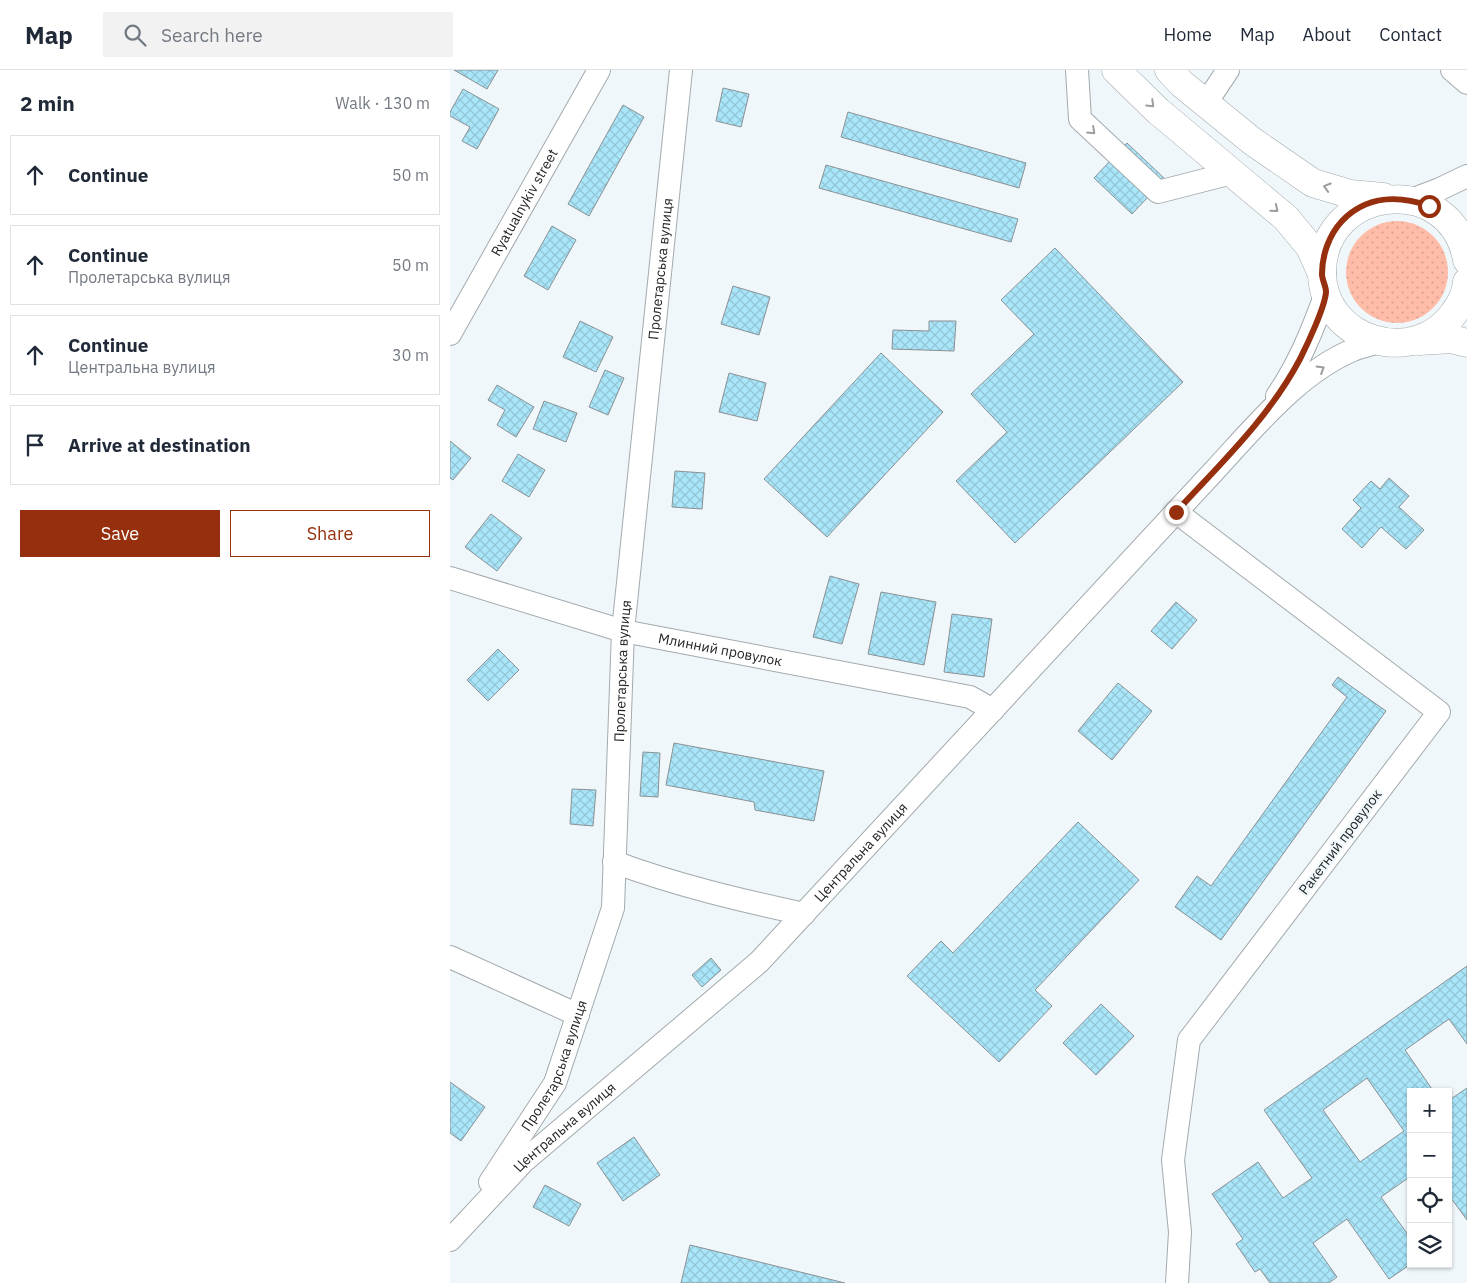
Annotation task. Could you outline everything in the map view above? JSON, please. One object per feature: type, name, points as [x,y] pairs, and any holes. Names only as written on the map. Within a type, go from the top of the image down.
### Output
[{"type":"main road","points":[[1116,70],[1158,111],[1286,218],[1310,248],[1334,310],[1346,325],[1362,336],[1379,342],[1398,344],[1451,338],[1467,343]]},
{"type":"main road","points":[[1169,70],[1252,141],[1313,183],[1350,194],[1402,199],[1429,206],[1445,217],[1457,232],[1466,250]]},
{"type":"main road","points":[[1324,284],[1324,255],[1331,238],[1342,222],[1356,210],[1374,202],[1402,199]]},
{"type":"main road","points":[[1417,341],[1435,333],[1449,320],[1460,305],[1467,282]]},
{"type":"street","name":"Ryatualnykiv street","points":[[450,334],[599,70]]},
{"type":"street","name":"Пролетарська вулиця","points":[[451,1241],[556,1083],[613,908],[623,631],[682,70]]},
{"type":"street","points":[[1077,70],[1080,120],[1158,192],[1232,173]]},
{"type":"street","points":[[1206,103],[1228,70]]},
{"type":"street","points":[[1452,70],[1467,83]]},
{"type":"street","points":[[1402,199],[1467,176]]},
{"type":"street","points":[[1246,437],[1279,393],[1299,360],[1314,326],[1324,284]]},
{"type":"street","points":[[1246,437],[1315,372],[1353,350],[1379,342]]},
{"type":"street","name":"Центральна вулиця","points":[[451,1241],[524,1161],[752,955],[804,914],[1176,512],[1207,466],[1246,437]]},
{"type":"street","name":"Ракетний провулок","points":[[1176,512],[1439,712],[1189,1040],[1173,1160],[1180,1232],[1177,1283]]},
{"type":"street","name":"Млинний провулок","points":[[450,578],[623,631],[970,698],[993,710]]},
{"type":"street","points":[[614,862],[654,876],[731,898],[804,914]]},
{"type":"street","points":[[450,957],[578,1015]]},
{"type":"shaded area","points":[[1397,221],[1417,225],[1433,236],[1444,252],[1448,272],[1444,292],[1433,308],[1417,319],[1397,323],[1377,319],[1361,308],[1350,292],[1346,272],[1350,252],[1361,236],[1377,225]]},
{"type":"building","points":[[454,70],[498,70],[487,89]]},
{"type":"building","points":[[723,88],[749,94],[741,127],[716,121]]},
{"type":"building","points":[[463,89],[499,109],[477,149],[462,141],[470,127],[450,116],[450,112]]},
{"type":"building","points":[[623,105],[644,117],[589,216],[568,204]]},
{"type":"building","points":[[848,112],[1026,163],[1019,188],[841,137]]},
{"type":"building","points":[[1127,143],[1165,179],[1132,214],[1094,178]]},
{"type":"building","points":[[826,165],[1018,219],[1011,242],[819,188]]},
{"type":"building","points":[[552,226],[576,240],[548,290],[524,276]]},
{"type":"building","points":[[1055,248],[1183,382],[1015,543],[956,481],[1007,432],[971,394],[1034,334],[1001,300]]},
{"type":"building","points":[[733,286],[770,297],[759,335],[721,324]]},
{"type":"building","points":[[580,321],[613,337],[596,372],[563,357]]},
{"type":"building","points":[[929,321],[956,321],[954,351],[892,349],[893,330],[929,331]]},
{"type":"building","points":[[881,353],[943,412],[827,537],[764,479]]},
{"type":"building","points":[[605,370],[624,378],[608,415],[589,407]]},
{"type":"building","points":[[729,373],[766,383],[757,421],[719,412]]},
{"type":"building","points":[[497,385],[534,407],[516,437],[497,425],[505,410],[488,400]]},
{"type":"building","points":[[544,401],[577,413],[566,442],[533,429]]},
{"type":"building","points":[[450,441],[471,458],[453,480],[450,478]]},
{"type":"building","points":[[518,454],[545,470],[529,497],[502,481]]},
{"type":"building","points":[[675,471],[705,473],[702,509],[672,507]]},
{"type":"building","points":[[1389,478],[1409,496],[1399,507],[1424,530],[1406,549],[1381,527],[1362,548],[1342,529],[1361,508],[1353,500],[1371,481],[1380,489]]},
{"type":"building","points":[[491,514],[522,538],[497,571],[465,547]]},
{"type":"building","points":[[830,576],[859,584],[842,644],[813,637]]},
{"type":"building","points":[[881,592],[936,602],[924,665],[868,654]]},
{"type":"building","points":[[1176,602],[1197,620],[1172,649],[1151,631]]},
{"type":"building","points":[[952,614],[992,619],[984,677],[944,672]]},
{"type":"building","points":[[498,649],[519,670],[488,701],[467,680]]},
{"type":"building","points":[[1338,677],[1386,711],[1221,940],[1175,907],[1197,876],[1211,886],[1347,697],[1332,685]]},
{"type":"building","points":[[1118,683],[1152,711],[1112,760],[1078,731]]},
{"type":"building","points":[[674,743],[824,771],[814,821],[755,810],[754,802],[666,785]]},
{"type":"building","points":[[643,752],[660,753],[658,797],[640,796]]},
{"type":"building","points":[[572,789],[596,790],[593,826],[570,824]]},
{"type":"building","points":[[1078,822],[1139,880],[1035,990],[1052,1006],[999,1062],[907,976],[941,941],[953,953]]},
{"type":"building","points":[[711,958],[721,970],[702,987],[692,975]]},
{"type":"building","points":[[1467,966],[1467,1044],[1449,1019],[1405,1050],[1431,1088],[1407,1088],[1407,1179],[1381,1197],[1407,1233],[1407,1267],[1389,1279],[1347,1219],[1313,1243],[1337,1277],[1329,1283],[1270,1283],[1260,1269],[1255,1272],[1236,1244],[1243,1239],[1212,1194],[1258,1162],[1283,1198],[1312,1178],[1264,1110]],"holes":[[[1367,1078],[1404,1131],[1360,1162],[1323,1110]]]},
{"type":"building","points":[[1101,1004],[1134,1036],[1096,1075],[1063,1043]]},
{"type":"building","points":[[450,1082],[485,1107],[461,1141],[450,1133]]},
{"type":"building","points":[[1467,1088],[1467,1220],[1452,1199],[1452,1098]]},
{"type":"building","points":[[634,1137],[660,1175],[623,1201],[597,1163]]},
{"type":"building","points":[[545,1185],[581,1204],[569,1226],[533,1207]]},
{"type":"building","points":[[690,1245],[845,1283],[681,1283]]},
{"type":"route","points":[[1176,512],[1246,437],[1279,393],[1299,360],[1326,293],[1322,274],[1324,255],[1331,238],[1342,222],[1356,210],[1374,202],[1392,198],[1411,200],[1429,206]]}]
